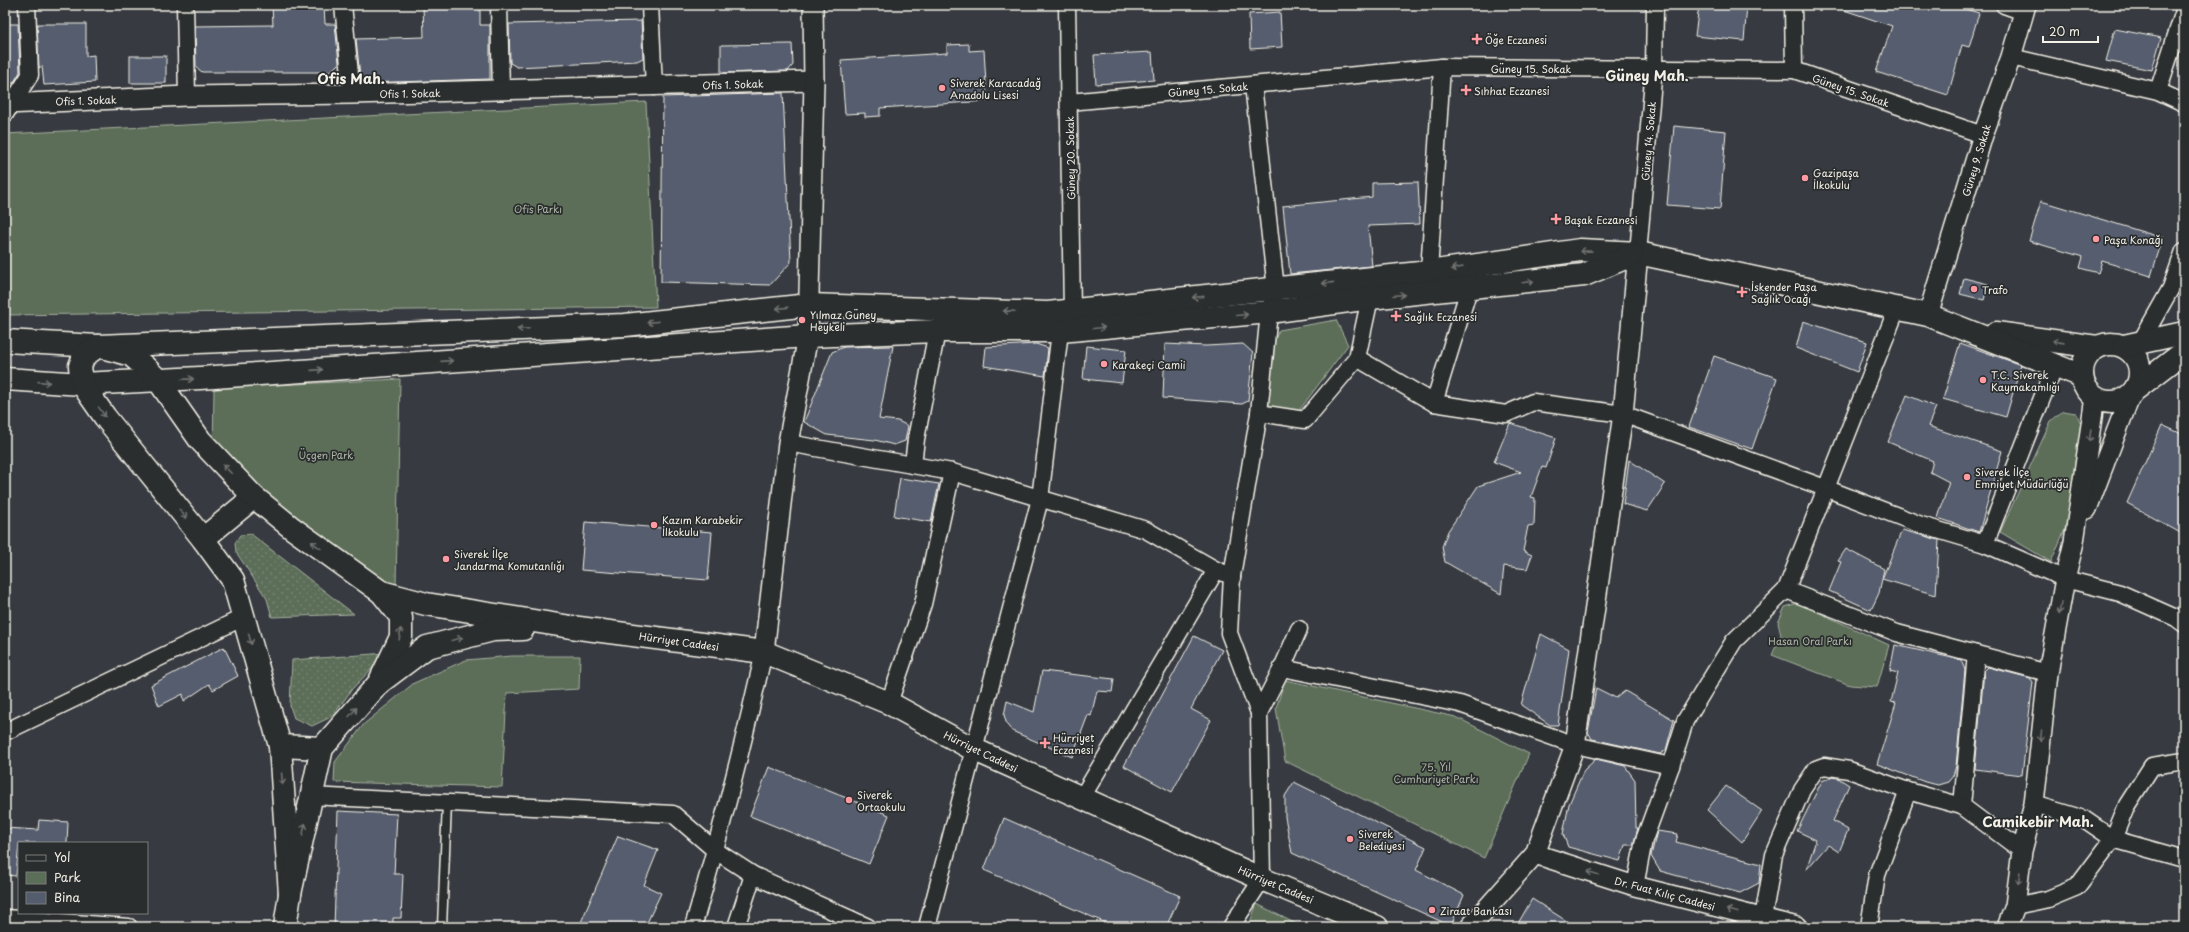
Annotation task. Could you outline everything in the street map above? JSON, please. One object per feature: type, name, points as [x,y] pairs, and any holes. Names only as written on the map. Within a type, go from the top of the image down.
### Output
[{"type":"main road","points":[[5,341],[98,346],[626,325],[809,305],[1048,313],[1429,272],[1580,250],[1638,253],[1928,315],[2082,376]]},
{"type":"main road","points":[[5,379],[82,384],[208,378],[808,336],[936,331],[1060,331],[1269,312],[1370,298],[1469,289],[1584,275],[1638,253]]},
{"type":"main road","points":[[1959,328],[2097,347]]},
{"type":"main road","points":[[2184,333],[2132,344],[2115,343],[2097,347],[2085,359],[2082,376],[2089,392],[2095,397],[2112,402],[2121,400],[2184,352]]},
{"type":"main road","points":[[2132,344],[2133,352],[2141,369],[2133,392]]},
{"type":"main road","points":[[98,346],[131,355],[158,380],[200,440],[254,498],[292,528],[381,592],[401,617],[401,637],[379,683]]},
{"type":"main road","points":[[98,346],[84,356],[80,366],[82,384],[105,417],[203,539],[233,580],[280,746],[290,894]]},
{"type":"main road","points":[[203,539],[254,498]]},
{"type":"main road","points":[[381,592],[426,604],[571,627]]},
{"type":"main road","points":[[285,927],[290,894],[310,796],[322,748],[379,683],[427,647],[494,630],[571,627]]},
{"type":"main road","name":"Hürriyet Caddesi","points":[[571,627],[764,652],[889,703],[973,749],[1081,799],[1377,927]]},
{"type":"main road","points":[[280,746],[322,748]]},
{"type":"street","points":[[7,107],[30,75],[28,5]]},
{"type":"street","points":[[185,5],[187,96]]},
{"type":"street","points":[[343,5],[352,94]]},
{"type":"street","points":[[499,5],[501,91]]},
{"type":"street","points":[[650,5],[654,87]]},
{"type":"street","points":[[693,927],[716,851],[742,752],[764,652],[788,443],[808,336],[814,81],[813,5]]},
{"type":"street","name":"Güney 20. Sokak","points":[[1067,5],[1072,311]]},
{"type":"street","name":"Güney 14. Sokak","points":[[1638,253],[1654,68],[1655,5]]},
{"type":"street","points":[[1793,5],[1794,70]]},
{"type":"street","points":[[2004,5],[2025,8]]},
{"type":"street","name":"Güney 9. Sokak","points":[[1928,315],[1983,135],[2011,56],[2025,8]]},
{"type":"street","points":[[2158,91],[2184,10]]},
{"type":"street","points":[[2011,56],[2158,91],[2184,103]]},
{"type":"street","points":[[1429,272],[1442,67]]},
{"type":"street","name":"Güney 15. Sokak","points":[[1069,102],[1442,67],[1794,70],[1983,135]]},
{"type":"street","name":"Ofis 1. Sokak","points":[[7,107],[187,96],[501,91],[814,81]]},
{"type":"street","points":[[1231,927],[1262,878],[1259,713],[1229,633],[1232,576],[1259,413],[1269,312],[1276,289],[1253,85]]},
{"type":"street","points":[[2132,344],[2171,288],[2184,251]]},
{"type":"street","points":[[1470,927],[1535,854],[1575,745],[1623,414],[1638,253]]},
{"type":"street","points":[[1434,403],[1469,289]]},
{"type":"street","points":[[1259,413],[1305,420],[1357,358],[1370,298]]},
{"type":"street","points":[[1635,886],[1644,840],[1671,766],[1685,721],[1734,641],[1786,590],[1897,308]]},
{"type":"street","points":[[913,464],[916,439],[936,331]]},
{"type":"street","points":[[927,927],[1040,498],[1060,331]]},
{"type":"street","points":[[1357,358],[1434,403],[1506,414],[1533,402],[1623,414],[1921,525],[1985,544],[2065,579],[2120,593],[2176,618],[2184,624]]},
{"type":"street","points":[[1985,544],[2055,365]]},
{"type":"street","points":[[2074,542],[2133,392]]},
{"type":"street","points":[[2007,927],[2015,906],[2022,851],[2034,804],[2048,673],[2065,579],[2074,542],[2095,397]]},
{"type":"street","points":[[788,443],[952,472],[1040,498],[1146,530],[1216,570],[1232,576]]},
{"type":"street","points":[[889,703],[923,604],[952,472]]},
{"type":"street","points":[[1081,799],[1216,570]]},
{"type":"street","points":[[1786,590],[1897,633],[2048,673]]},
{"type":"street","points":[[5,732],[244,616]]},
{"type":"street","points":[[1259,713],[1282,668],[1299,629]]},
{"type":"street","points":[[1962,806],[1976,654]]},
{"type":"street","points":[[1282,668],[1460,704],[1575,745],[1671,766]]},
{"type":"street","points":[[2015,906],[2048,899],[2077,887],[2113,839],[2127,805],[2152,766],[2184,761]]},
{"type":"street","points":[[1770,922],[1774,855],[1802,790],[1816,769],[1824,766],[1849,770],[1908,791],[1962,806],[2022,851]]},
{"type":"street","points":[[1869,927],[1877,876],[1908,791]]},
{"type":"street","points":[[310,796],[673,814],[716,851],[753,876],[868,927]]},
{"type":"street","points":[[2034,804],[2084,820],[2113,839],[2184,859]]},
{"type":"street","name":"Dr. Fuat Kılıç Caddesi","points":[[1535,854],[1635,886],[1770,922],[1797,927]]},
{"type":"street","points":[[736,927],[753,876]]},
{"type":"street","points":[[5,918],[61,924],[129,927]]},
{"type":"lane","points":[[442,927],[447,803]]},
{"type":"green space","name":"Ofis Parkı","points":[[646,102],[656,307],[5,315],[5,134]]},
{"type":"green space","points":[[1336,320],[1348,345],[1295,416],[1268,405],[1274,342],[1279,330]]},
{"type":"green space","name":"Üçgen Park","points":[[400,379],[396,587],[372,582],[213,455],[214,388]]},
{"type":"green space","points":[[2063,411],[2076,413],[2084,429],[2066,527],[2051,562],[2000,532],[2051,421]]},
{"type":"green space","points":[[251,534],[354,614],[272,617],[267,599],[236,552],[235,543],[240,535]]},
{"type":"green space","name":"Hasan Oral Parkı","points":[[1798,603],[1889,645],[1877,687],[1850,685],[1772,655],[1781,635],[1778,623],[1785,607]]},
{"type":"green space","points":[[387,653],[352,689],[333,716],[312,726],[294,718],[290,706],[292,660]]},
{"type":"green space","points":[[512,656],[580,656],[579,689],[507,693],[502,787],[334,782],[335,762],[364,724],[414,683],[466,660]]},
{"type":"green space","name":"75. Yıl Cumhuriyet Parkı","points":[[1285,680],[1456,717],[1529,754],[1484,858],[1285,761],[1276,708]]},
{"type":"green space","points":[[1257,904],[1302,927],[1248,927]]},
{"type":"building","points":[[272,5],[324,5],[325,24],[335,24],[339,63],[330,72],[202,72],[196,67],[195,26],[273,25]]},
{"type":"building","points":[[423,5],[480,5],[480,25],[490,25],[490,79],[365,83],[362,80],[360,76],[356,39],[424,37]]},
{"type":"building","points":[[1699,5],[1747,5],[1744,41],[1695,36]]},
{"type":"building","points":[[1839,5],[1951,5],[1979,13],[1969,47],[1962,45],[1948,95],[1876,72],[1892,26],[1838,8]]},
{"type":"building","points":[[1280,12],[1282,47],[1250,49],[1249,14]]},
{"type":"building","points":[[641,21],[643,58],[637,61],[517,67],[510,63],[509,24]]},
{"type":"building","points":[[5,24],[18,24],[20,72],[14,82],[5,88]]},
{"type":"building","points":[[37,24],[86,24],[86,56],[94,55],[95,82],[44,85],[42,66],[39,68]]},
{"type":"building","points":[[2115,29],[2161,38],[2152,70],[2106,61]]},
{"type":"building","points":[[792,44],[793,65],[788,71],[721,73],[721,45]]},
{"type":"building","points":[[969,44],[969,51],[984,50],[987,101],[880,108],[880,116],[865,117],[865,113],[845,114],[841,60],[947,53],[947,45]]},
{"type":"building","points":[[1152,52],[1154,80],[1096,84],[1094,55]]},
{"type":"building","points":[[130,56],[166,56],[166,83],[130,83]]},
{"type":"building","points":[[783,93],[791,262],[770,285],[661,282],[663,97]]},
{"type":"building","points":[[1674,126],[1726,131],[1720,209],[1667,205]]},
{"type":"building","points":[[1418,182],[1420,224],[1368,226],[1372,266],[1290,274],[1283,206],[1372,197],[1372,183]]},
{"type":"building","name":"Paşa Konağı","points":[[2041,201],[2163,238],[2151,276],[2102,261],[2098,273],[2080,268],[2083,257],[2029,241]]},
{"type":"building","name":"Trafo","points":[[1964,278],[1988,284],[1984,300],[1960,294]]},
{"type":"building","points":[[1803,321],[1867,342],[1857,372],[1796,348]]},
{"type":"building","name":"T.C. Siverek Kaymakamlığı","points":[[1960,343],[2021,365],[2006,417],[1943,399]]},
{"type":"building","points":[[1036,344],[1048,348],[1045,376],[984,366],[986,347]]},
{"type":"building","points":[[1165,344],[1206,346],[1243,344],[1253,353],[1248,401],[1242,404],[1163,398]]},
{"type":"building","points":[[893,346],[879,419],[898,421],[908,426],[905,441],[894,445],[875,440],[827,435],[804,422],[832,352],[844,347]]},
{"type":"building","name":"Karakeçi Camii","points":[[1086,346],[1126,350],[1122,383],[1083,379]]},
{"type":"building","points":[[1714,356],[1777,378],[1752,449],[1689,427]]},
{"type":"building","name":"Siverek İlçe Emniyet Müdürlüğü","points":[[1907,395],[1936,407],[1928,426],[2002,451],[1979,532],[1938,518],[1949,482],[1930,472],[1933,461],[1888,442]]},
{"type":"building","points":[[1510,423],[1556,438],[1546,468],[1542,467],[1531,497],[1535,498],[1534,525],[1528,526],[1523,551],[1532,555],[1527,569],[1504,566],[1501,594],[1445,562],[1442,547],[1448,531],[1478,486],[1521,472],[1494,462]]},
{"type":"building","points":[[2162,425],[2184,435],[2184,535],[2127,503]]},
{"type":"building","points":[[1629,460],[1665,484],[1647,511],[1623,504]]},
{"type":"building","points":[[900,478],[939,484],[931,522],[894,516]]},
{"type":"building","points":[[585,522],[712,532],[708,580],[581,570]]},
{"type":"building","points":[[1902,530],[1939,540],[1936,595],[1882,579]]},
{"type":"building","points":[[1846,549],[1884,569],[1879,593],[1871,610],[1829,591],[1841,562],[1838,561]]},
{"type":"building","points":[[1541,634],[1569,649],[1558,725],[1550,725],[1521,705]]},
{"type":"building","points":[[1194,636],[1222,650],[1191,709],[1211,720],[1172,792],[1124,766]]},
{"type":"building","points":[[1895,645],[1961,660],[1965,670],[1956,766],[1953,776],[1948,782],[1938,785],[1925,782],[1877,764],[1896,703],[1891,702],[1898,673],[1890,671]]},
{"type":"building","points":[[224,647],[238,676],[213,690],[209,684],[184,701],[183,694],[159,706],[151,685]]},
{"type":"building","points":[[1988,667],[2030,678],[2033,682],[2022,775],[1975,769],[1984,671]]},
{"type":"building","points":[[1042,671],[1114,679],[1112,692],[1097,691],[1091,716],[1088,715],[1072,757],[1012,731],[1007,725],[1004,715],[1007,701],[1034,712]]},
{"type":"building","points":[[1596,688],[1616,698],[1625,691],[1674,720],[1666,750],[1660,754],[1592,739],[1588,732]]},
{"type":"building","points":[[1596,759],[1625,766],[1635,780],[1636,828],[1638,828],[1633,845],[1625,845],[1620,861],[1568,847],[1563,834],[1569,804],[1584,770]]},
{"type":"building","points":[[769,767],[889,815],[869,864],[750,816]]},
{"type":"building","points":[[1831,777],[1838,778],[1849,785],[1833,821],[1848,830],[1839,852],[1828,845],[1806,870],[1816,840],[1797,831],[1822,781]]},
{"type":"building","name":"Siverek Belediyesi","points":[[1294,782],[1426,847],[1416,870],[1464,895],[1451,926],[1292,853],[1285,817],[1285,796]]},
{"type":"building","points":[[1726,786],[1762,811],[1742,842],[1707,810]]},
{"type":"building","points":[[338,811],[397,814],[394,874],[403,874],[401,918],[393,918],[393,927],[334,927]]},
{"type":"building","points":[[1004,818],[1180,896],[1166,927],[1105,927],[1106,923],[984,870]]},
{"type":"building","points":[[39,820],[68,822],[67,842],[18,842],[16,876],[5,875],[5,828],[38,830]]},
{"type":"building","points":[[1657,831],[1678,834],[1676,842],[1761,864],[1759,883],[1740,893],[1660,871],[1651,856]]},
{"type":"building","points":[[618,836],[658,850],[644,885],[661,893],[645,927],[579,927]]},
{"type":"building","points":[[1532,899],[1576,927],[1516,927]]},
{"type":"place","name":"Öğe Eczanesi","points":[[1477,39]]},
{"type":"place","name":"Siverek Karacadağ Anadolu Lisesi","points":[[942,88]]},
{"type":"place","name":"Sıhhat Eczanesi","points":[[1466,90]]},
{"type":"place","name":"Gazipaşa İlkokulu","points":[[1805,178]]},
{"type":"place","name":"Başak Eczanesi","points":[[1556,219]]},
{"type":"place","name":"Paşa Konağı","points":[[2096,239]]},
{"type":"place","name":"Trafo","points":[[1974,289]]},
{"type":"place","name":"İskender Paşa Sağlık Ocağı","points":[[1742,292]]},
{"type":"place","name":"Sağlık Eczanesi","points":[[1396,316]]},
{"type":"place","name":"Yılmaz Güney Heykeli","points":[[802,320]]},
{"type":"place","name":"Karakeçi Camii","points":[[1104,364]]},
{"type":"place","name":"T.C. Siverek Kaymakamlığı","points":[[1983,380]]},
{"type":"place","name":"Siverek İlçe Emniyet Müdürlüğü","points":[[1967,477]]},
{"type":"place","name":"Kazım Karabekir İlkokulu","points":[[654,525]]},
{"type":"place","name":"Siverek İlçe Jandarma Komutanlığı","points":[[446,559]]},
{"type":"place","name":"Hürriyet Eczanesi","points":[[1045,743]]},
{"type":"place","name":"Siverek Ortaokulu","points":[[849,800]]},
{"type":"place","name":"Siverek Belediyesi","points":[[1350,839]]},
{"type":"place","name":"Ziraat Bankası","points":[[1432,910]]},
{"type":"district","name":"Güney Mah.","points":[[1647,75]]},
{"type":"district","name":"Ofis Mah.","points":[[351,78]]},
{"type":"district","name":"Camikebir Mah.","points":[[2038,821]]}]
